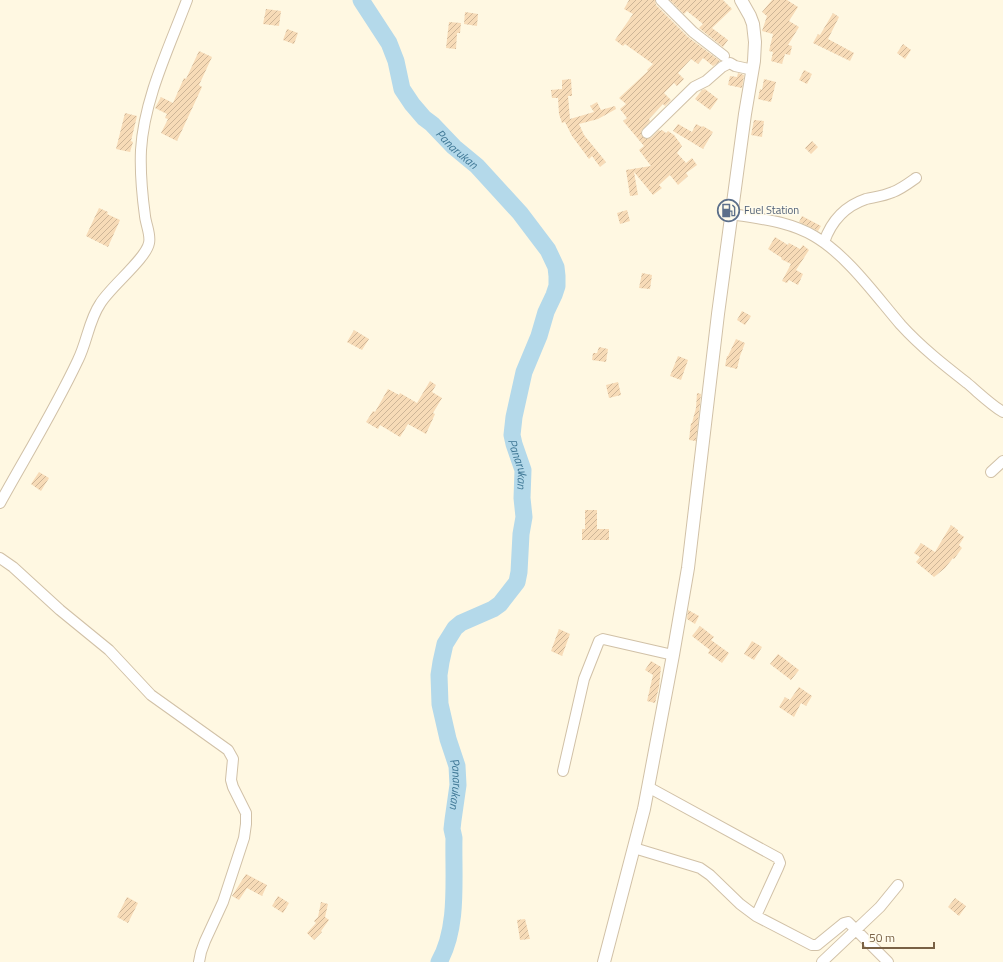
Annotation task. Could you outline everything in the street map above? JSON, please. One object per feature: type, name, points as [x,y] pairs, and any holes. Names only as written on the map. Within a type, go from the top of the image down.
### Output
[{"type":"street","points":[[0,504],[66,385],[79,358],[99,305],[144,254],[148,246],[149,238],[142,190],[142,133],[149,102],[187,0]]},
{"type":"street","points":[[661,0],[693,32],[724,56]]},
{"type":"street","points":[[604,962],[634,848],[648,787],[673,655],[691,548],[717,322],[755,52],[754,33],[750,16],[741,0]]},
{"type":"street","points":[[647,133],[694,87],[706,81],[730,63],[734,66],[753,70]]},
{"type":"street","points":[[824,242],[832,223],[846,211],[861,201],[892,193],[916,178]]},
{"type":"street","points":[[732,214],[787,224],[807,232],[824,242],[855,271],[902,326],[922,346],[1003,412]]},
{"type":"street","points":[[991,472],[1003,461]]},
{"type":"street","points":[[0,558],[108,650],[151,694],[228,750],[233,756],[232,784],[246,813],[244,838],[224,902],[205,941],[199,962]]},
{"type":"street","points":[[563,771],[584,679],[599,641],[603,639],[673,655]]},
{"type":"street","points":[[648,787],[778,858],[780,863],[756,916]]},
{"type":"street","points":[[634,848],[700,868],[710,875],[740,904],[756,916],[815,946],[845,922],[849,923],[888,962]]},
{"type":"street","points":[[822,962],[880,906],[898,885]]},
{"type":"building","points":[[629,0],[655,0],[656,5],[688,37],[720,61],[713,66],[703,58],[698,64],[691,59],[678,73],[684,79],[677,86],[674,83],[664,93],[671,100],[665,106],[663,104],[649,119],[650,121],[641,131],[641,135],[646,139],[651,138],[659,130],[666,133],[668,131],[674,135],[682,146],[677,153],[686,163],[692,158],[697,165],[686,173],[688,176],[678,185],[670,175],[659,185],[662,188],[653,195],[634,172],[638,195],[630,196],[626,170],[651,166],[639,150],[644,146],[623,121],[627,118],[620,109],[626,104],[619,98],[648,71],[647,70],[653,64],[625,44],[623,46],[615,40],[633,14],[624,9]]},
{"type":"building","points":[[670,0],[723,0],[732,9],[712,28],[728,40],[723,47],[699,28],[703,24],[687,11],[684,14]]},
{"type":"building","points":[[772,0],[787,0],[798,7],[789,21],[799,27],[788,45],[792,46],[790,55],[785,54],[782,64],[771,61],[773,52],[769,51],[773,34],[762,31],[767,16],[762,12]]},
{"type":"building","points":[[266,9],[281,11],[279,26],[263,24]]},
{"type":"building","points":[[465,12],[478,14],[477,26],[464,24]]},
{"type":"building","points":[[833,13],[839,17],[828,39],[854,53],[850,61],[813,43],[818,34],[820,35]]},
{"type":"building","points":[[449,22],[461,23],[460,33],[457,33],[456,49],[446,48]]},
{"type":"building","points":[[287,29],[298,33],[294,44],[283,40]]},
{"type":"building","points":[[903,44],[911,50],[905,59],[897,53]]},
{"type":"building","points":[[199,51],[212,57],[199,85],[202,87],[177,141],[161,133],[168,119],[165,118],[167,114],[155,108],[161,97],[173,103],[184,78],[186,79]]},
{"type":"building","points":[[804,70],[812,74],[807,84],[799,80]]},
{"type":"building","points":[[738,73],[744,75],[742,88],[728,85],[730,76],[737,77]]},
{"type":"building","points":[[571,79],[572,96],[568,96],[570,119],[594,112],[590,106],[597,102],[601,110],[615,106],[616,109],[598,119],[579,124],[584,135],[606,162],[600,167],[592,156],[589,159],[572,136],[565,122],[562,123],[559,114],[558,98],[552,98],[551,90],[562,89],[562,80]]},
{"type":"building","points":[[764,79],[776,82],[771,102],[758,99],[760,89],[762,90]]},
{"type":"building","points":[[705,89],[718,99],[710,110],[695,99],[702,90]]},
{"type":"building","points":[[125,113],[137,116],[130,152],[116,149]]},
{"type":"building","points":[[754,120],[764,121],[762,137],[751,135]]},
{"type":"building","points":[[678,124],[692,132],[696,124],[713,132],[703,149],[673,131]]},
{"type":"building","points":[[812,141],[818,147],[811,154],[805,148]]},
{"type":"building","points":[[99,208],[108,212],[107,214],[120,220],[108,247],[86,236]]},
{"type":"building","points":[[627,210],[630,221],[620,224],[617,213]]},
{"type":"building","points":[[802,216],[821,226],[818,231],[799,222]]},
{"type":"building","points":[[775,237],[788,245],[789,243],[800,249],[803,245],[809,250],[796,270],[803,274],[798,285],[789,280],[787,283],[782,281],[791,264],[781,259],[782,258],[768,249]]},
{"type":"building","points":[[642,273],[652,275],[650,289],[639,288]]},
{"type":"building","points":[[742,311],[751,316],[745,325],[737,320]]},
{"type":"building","points":[[354,330],[369,339],[362,350],[347,342]]},
{"type":"building","points":[[736,339],[745,343],[737,369],[725,366],[727,356]]},
{"type":"building","points":[[599,347],[608,349],[606,362],[592,360],[593,353],[597,353]]},
{"type":"building","points":[[678,356],[688,360],[681,380],[670,376]]},
{"type":"building","points":[[430,381],[436,385],[432,392],[442,398],[433,413],[435,414],[426,434],[408,424],[400,437],[380,425],[378,429],[366,422],[373,411],[375,412],[388,389],[399,395],[400,393],[417,403]]},
{"type":"building","points":[[618,382],[621,395],[609,398],[606,385]]},
{"type":"building","points":[[697,393],[701,394],[696,441],[689,440],[691,423],[696,408]]},
{"type":"building","points":[[39,472],[49,478],[41,491],[31,484]]},
{"type":"building","points":[[585,510],[597,510],[597,529],[609,529],[609,540],[582,540],[582,529],[585,529]]},
{"type":"building","points":[[951,525],[964,537],[959,545],[962,548],[954,559],[953,558],[945,568],[934,577],[916,562],[920,557],[914,553],[921,543],[935,552]]},
{"type":"building","points":[[688,610],[699,616],[695,624],[687,619]]},
{"type":"building","points":[[700,626],[714,637],[711,640],[729,653],[722,663],[708,653],[710,650],[692,636]]},
{"type":"building","points":[[559,629],[570,634],[562,656],[551,651]]},
{"type":"building","points":[[752,641],[762,647],[754,660],[744,654]]},
{"type":"building","points":[[778,654],[799,670],[791,680],[770,664]]},
{"type":"building","points":[[651,661],[661,667],[659,687],[655,703],[647,701],[653,675],[645,670]]},
{"type":"building","points":[[799,687],[812,696],[806,706],[801,703],[794,717],[779,707],[785,697],[790,700]]},
{"type":"building","points":[[246,874],[267,885],[262,896],[247,888],[239,900],[232,896]]},
{"type":"building","points":[[278,896],[289,903],[283,913],[272,906]]},
{"type":"building","points":[[127,897],[138,903],[128,923],[117,917]]},
{"type":"building","points":[[955,898],[966,906],[959,916],[948,907]]},
{"type":"building","points":[[321,902],[328,904],[325,917],[329,920],[321,931],[322,932],[314,940],[307,933],[316,923],[314,921],[318,917]]},
{"type":"building","points":[[525,919],[530,939],[520,940],[517,920]]},
{"type":"waterway","name":"Panarukan","points":[[361,0],[389,43],[396,61],[402,89],[412,104],[454,147],[477,166],[520,213],[548,250],[556,267],[557,276],[557,286],[554,295],[546,312],[539,336],[524,372],[514,417],[512,435],[523,470],[522,498],[524,517],[517,582],[500,604],[493,609],[461,623],[455,628],[445,644],[441,662],[439,675],[440,704],[448,739],[457,766],[458,785],[452,829],[454,838],[454,902],[450,933],[439,962]]},
{"type":"place","name":"Fuel Station","points":[[729,210]]}]
